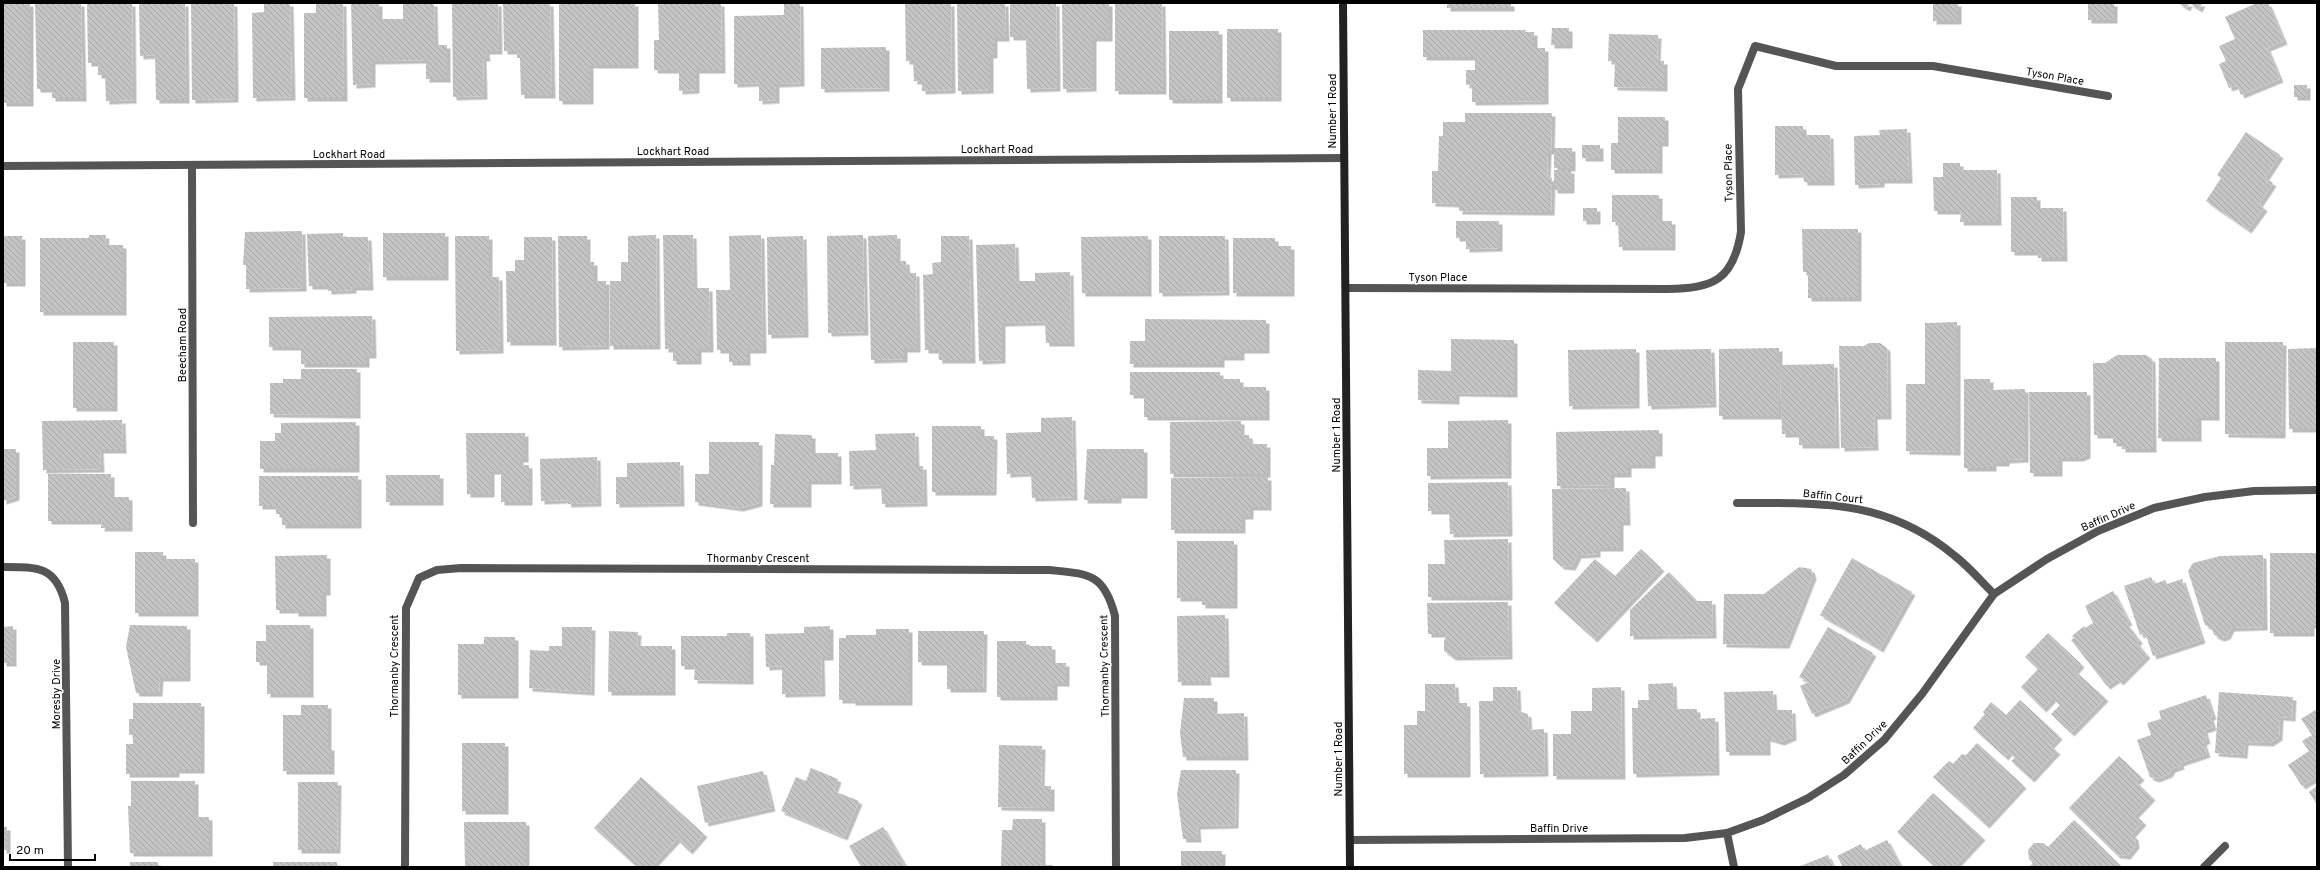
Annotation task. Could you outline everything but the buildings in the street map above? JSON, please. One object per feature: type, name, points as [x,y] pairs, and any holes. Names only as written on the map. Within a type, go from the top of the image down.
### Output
[{"type":"main road","name":"Number 1 Road","points":[[1343,3],[1350,867]]},
{"type":"street","name":"Tyson Place","points":[[1346,288],[1695,289],[1710,284],[1728,269],[1734,259],[1739,244],[1738,89],[1755,46],[1836,66],[1933,66],[2108,96]]},
{"type":"street","name":"Lockhart Road","points":[[3,166],[1344,158]]},
{"type":"street","name":"Beecham Road","points":[[192,166],[193,523]]},
{"type":"street","name":"Baffin Drive","points":[[1350,840],[1685,838],[1727,833],[1763,820],[1808,798],[1844,775],[1884,740],[1922,694],[1994,594],[2047,559],[2098,531],[2154,508],[2205,497],[2254,491],[2317,490]]},
{"type":"street","name":"Baffin Court","points":[[1737,503],[1804,503],[1850,507],[1889,516],[1921,531],[1955,556],[1994,594]]},
{"type":"street","name":"Moresby Drive","points":[[3,567],[41,569],[56,578],[65,603],[68,867]]},
{"type":"street","name":"Thormanby Crescent","points":[[405,867],[406,608],[419,578],[437,570],[461,568],[1049,570],[1090,576],[1103,585],[1110,596],[1115,616],[1116,867]]},
{"type":"street","points":[[1727,833],[1734,867]]},
{"type":"street","points":[[2204,867],[2225,846]]}]
